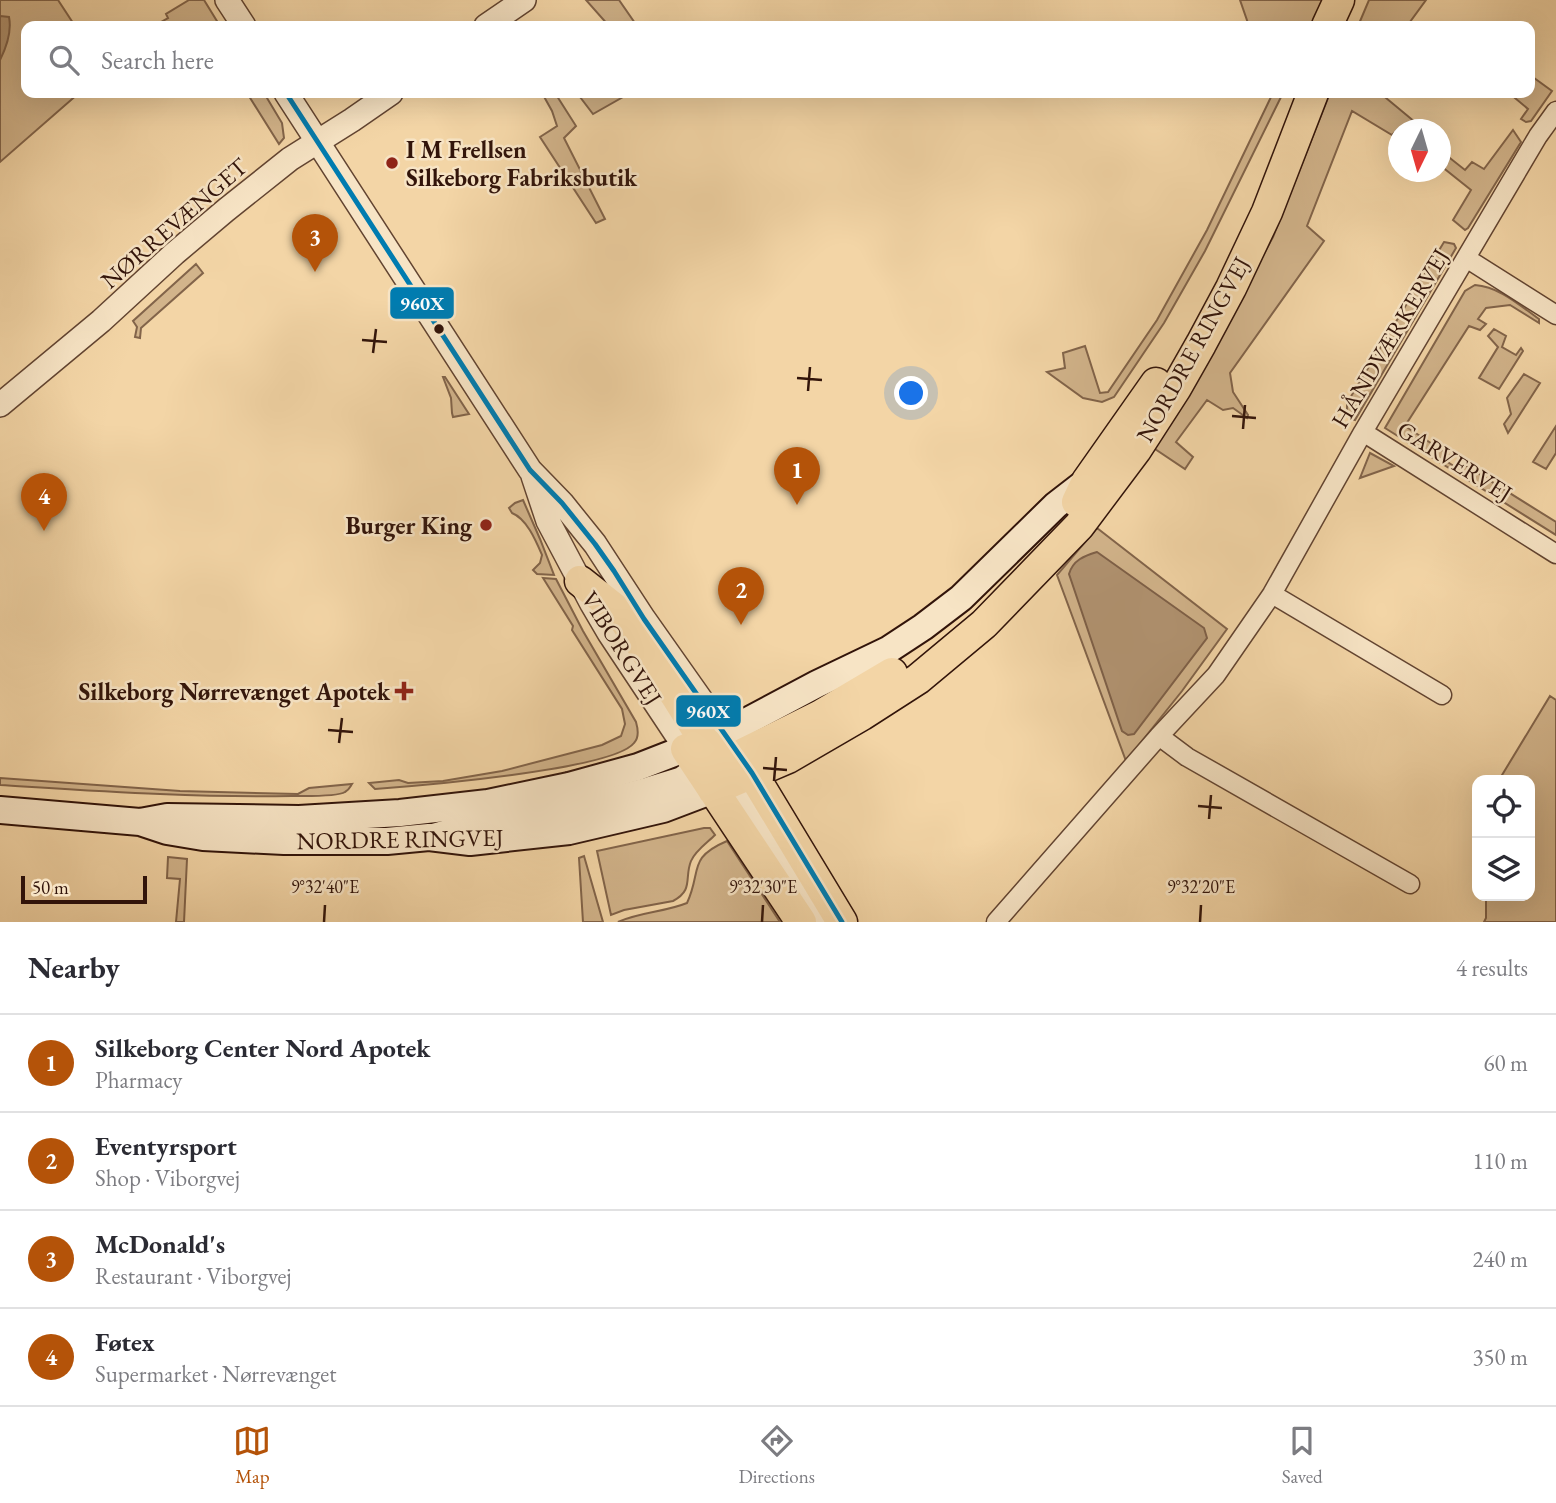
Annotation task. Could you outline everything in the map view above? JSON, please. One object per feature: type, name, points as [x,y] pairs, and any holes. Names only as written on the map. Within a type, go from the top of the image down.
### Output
[{"type":"main road","points":[[1329,21],[1339,0]]},
{"type":"main road","points":[[1341,21],[1350,0]]},
{"type":"main road","name":"NORDRE RINGVEJ","points":[[0,810],[140,822],[167,831],[203,836],[284,841],[387,841],[429,837],[470,842],[569,831],[663,809],[718,761],[821,715],[905,665],[975,609],[1071,514],[1087,481],[1165,370],[1212,290],[1252,208],[1258,183],[1296,98]]},
{"type":"main road","name":"NORDRE RINGVEJ","points":[[140,822],[167,817],[299,820],[488,803],[569,786],[638,767],[788,758],[862,715],[918,679],[984,624],[1079,526],[1136,450],[1176,388],[1231,288],[1267,212],[1311,98]]},
{"type":"main road","points":[[580,581],[618,611],[822,922]]},
{"type":"main road","name":"VIBORGVEJ","points":[[718,761],[802,922]]},
{"type":"main road","name":"VIBORGVEJ","points":[[718,761],[842,922]]},
{"type":"street","points":[[227,0],[241,21]]},
{"type":"street","points":[[493,21],[524,0]]},
{"type":"street","name":"VIBORGVEJ","points":[[289,98],[530,470],[562,503],[595,544],[644,619],[718,761]]},
{"type":"street","name":"NØRREVÆNGET","points":[[0,405],[101,321],[224,211],[290,159],[384,98]]},
{"type":"street","name":"HÅNDVÆRKERVEJ","points":[[996,922],[1216,675],[1272,594],[1363,432],[1538,136],[1556,111]]},
{"type":"street","points":[[1466,258],[1556,315]]},
{"type":"street","name":"GARVERVEJ","points":[[1363,432],[1556,554]]},
{"type":"street","name":"VIBORGVEJ","points":[[530,470],[548,521],[580,581]]},
{"type":"street","points":[[1272,594],[1442,695]]},
{"type":"street","points":[[1159,736],[1187,757],[1410,884]]},
{"type":"shaded area","points":[[0,0],[58,0],[72,21],[21,21],[21,98],[73,98],[0,162]]},
{"type":"shaded area","points":[[189,0],[204,0],[217,21],[163,21],[168,18],[166,14]]},
{"type":"shaded area","points":[[586,0],[619,0],[634,21],[605,21]]},
{"type":"shaded area","points":[[1240,0],[1323,0],[1313,21],[1247,21]]},
{"type":"shaded area","points":[[1369,0],[1426,0],[1411,21],[1360,21]]},
{"type":"shaded area","points":[[0,16],[9,17],[10,28],[0,60]]},
{"type":"shaded area","points":[[1535,79],[1552,91],[1531,121],[1526,122],[1521,119],[1528,109],[1515,98],[1535,98]]},
{"type":"shaded area","points":[[250,98],[267,98],[282,123],[284,138],[279,144]]},
{"type":"shaded area","points":[[545,98],[558,98],[576,126],[564,138],[605,219],[596,223],[540,137],[557,126]]},
{"type":"shaded area","points":[[581,98],[621,98],[593,114]]},
{"type":"shaded area","points":[[1271,98],[1281,98],[1205,251],[1164,323],[1114,397],[1102,402],[1083,398],[1047,372],[1065,368],[1063,353],[1085,346],[1100,393],[1108,392],[1157,320],[1207,230]]},
{"type":"shaded area","points":[[1328,98],[1386,98],[1411,119],[1388,119],[1388,133],[1352,111],[1307,226],[1324,241],[1230,373],[1233,392],[1248,415],[1247,418],[1233,408],[1223,410],[1207,400],[1176,442],[1193,457],[1185,469],[1152,447],[1191,386],[1273,237]]},
{"type":"shaded area","points":[[1513,130],[1521,142],[1465,230],[1453,220],[1471,190],[1451,174],[1451,159],[1465,170],[1472,162],[1484,169]]},
{"type":"shaded area","points":[[1444,242],[1454,244],[1456,248],[1355,420],[1351,419],[1347,413],[1347,403]]},
{"type":"shaded area","points":[[196,264],[203,273],[141,328],[140,338],[135,337],[137,327],[133,321]]},
{"type":"shaded area","points":[[1475,285],[1493,289],[1509,298],[1539,319],[1539,323],[1510,305],[1486,308],[1478,319],[1486,324],[1480,330],[1469,326],[1405,426],[1449,455],[1446,461],[1457,468],[1460,462],[1556,522],[1556,535],[1385,428],[1465,291]]},
{"type":"shaded area","points":[[1494,329],[1506,336],[1502,347],[1516,355],[1521,348],[1523,351],[1499,389],[1479,378],[1498,347],[1488,336]]},
{"type":"shaded area","points":[[1524,374],[1540,383],[1508,433],[1504,424],[1511,414],[1507,398]]},
{"type":"shaded area","points":[[443,377],[469,414],[453,417],[451,398]]},
{"type":"shaded area","points":[[1556,426],[1556,453],[1546,469],[1533,462]]},
{"type":"shaded area","points":[[1370,453],[1394,466],[1360,478]]},
{"type":"shaded area","points":[[523,500],[554,575],[537,574],[533,570],[540,563],[542,555],[527,525],[509,508]]},
{"type":"shaded area","points":[[1097,528],[1227,629],[1126,761],[1057,575]]},
{"type":"shaded area","points":[[1097,552],[1204,628],[1207,638],[1134,734],[1128,735],[1122,731],[1069,574],[1076,562]]},
{"type":"shaded area","points":[[543,578],[556,579],[636,722],[638,733],[634,743],[619,753],[554,769],[375,789],[369,783],[399,780],[408,783],[443,781],[502,771],[602,745],[621,736],[625,724],[622,709]]},
{"type":"shaded area","points":[[1550,696],[1556,700],[1556,922],[1484,922],[1486,901],[1535,901],[1535,775],[1502,775]]},
{"type":"shaded area","points":[[0,778],[180,791],[298,794],[309,788],[352,784],[341,794],[219,796],[0,785]]},
{"type":"shaded area","points":[[710,828],[715,835],[693,857],[686,888],[680,897],[673,901],[611,915],[597,851]]},
{"type":"shaded area","points":[[727,841],[780,922],[618,922],[687,903],[701,860],[714,847]]},
{"type":"shaded area","points":[[584,856],[603,922],[583,922],[579,858]]},
{"type":"shaded area","points":[[168,857],[187,859],[184,922],[176,922],[180,879],[167,878]]},
{"type":"transit line","name":"960X","points":[[289,98],[530,470],[562,503],[595,544],[752,773],[842,922]]},
{"type":"place","name":"I M Frellsen Silkeborg Fabriksbutik","points":[[392,163]]},
{"type":"place","name":"McDonald's","points":[[315,272]]},
{"type":"place","name":"Silkeborg Center Nord Apotek","points":[[797,505]]},
{"type":"place","name":"Burger King","points":[[486,525]]},
{"type":"place","name":"Føtex","points":[[44,531]]},
{"type":"place","name":"Eventyrsport","points":[[741,625]]},
{"type":"place","name":"Silkeborg Nørrevænget Apotek","points":[[404,691]]}]
